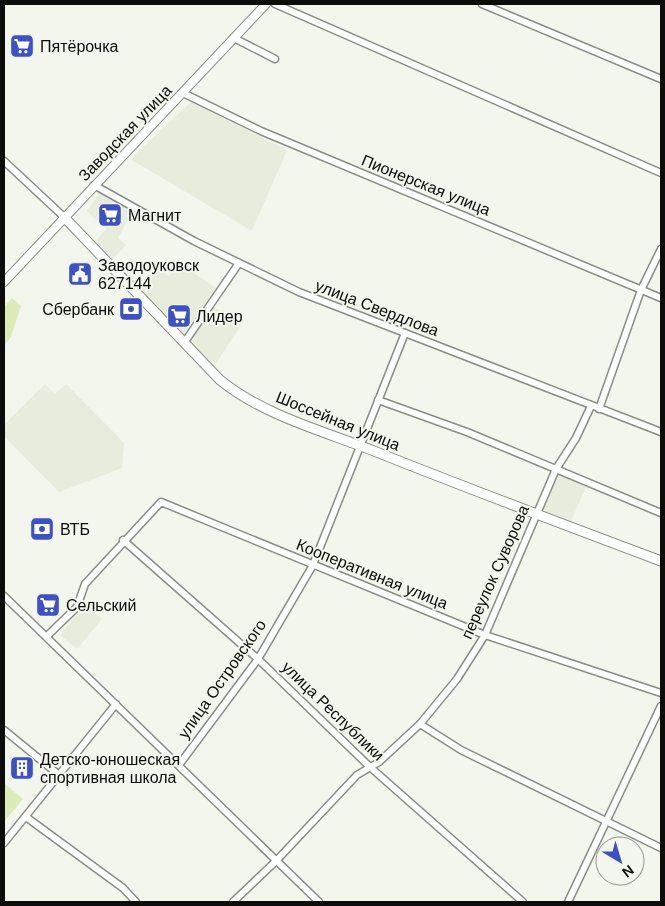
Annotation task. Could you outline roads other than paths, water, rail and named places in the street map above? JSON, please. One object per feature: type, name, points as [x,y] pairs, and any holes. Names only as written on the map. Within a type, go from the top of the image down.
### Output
[{"type":"main road","name":"Шоссейная улица","points":[[64,217],[220,380],[237,394],[268,409],[536,515],[661,561]]},
{"type":"street","name":"Заводская улица","points":[[4,282],[266,4]]},
{"type":"street","points":[[275,4],[661,173]]},
{"type":"street","points":[[482,4],[661,79]]},
{"type":"street","points":[[234,38],[275,59]]},
{"type":"street","name":"Пионерская улица","points":[[183,93],[261,131],[661,298]]},
{"type":"street","points":[[4,161],[64,217]]},
{"type":"street","name":"улица Свердлова","points":[[94,185],[194,241],[299,292],[661,432]]},
{"type":"street","points":[[599,409],[622,351],[641,290],[661,248]]},
{"type":"street","points":[[184,343],[239,262]]},
{"type":"street","name":"улица Островского","points":[[179,765],[258,659],[312,565],[405,333]]},
{"type":"street","points":[[378,400],[467,432],[661,513]]},
{"type":"street","name":"переулок Суворова","points":[[233,902],[276,861],[357,776],[378,762],[420,724],[457,679],[485,635],[556,469],[576,438],[591,406]]},
{"type":"street","name":"Кооперативная улица","points":[[123,540],[161,502],[485,635],[661,693]]},
{"type":"street","points":[[46,636],[76,607],[84,584],[123,540]]},
{"type":"street","name":"улица Республики","points":[[123,540],[258,659],[370,767],[523,902]]},
{"type":"street","points":[[4,596],[319,902]]},
{"type":"street","points":[[4,843],[116,704]]},
{"type":"street","points":[[568,902],[661,706]]},
{"type":"street","points":[[420,724],[462,750],[661,848]]},
{"type":"street","points":[[4,730],[60,775]]},
{"type":"street","points":[[26,817],[123,888],[136,902]]},
{"type":"place","name":"Пятёрочка","points":[[22,46]]},
{"type":"place","name":"Магнит","points":[[110,215]]},
{"type":"place","name":"Заводоуковск 627144","points":[[80,274]]},
{"type":"place","name":"Сбербанк","points":[[131,309]]},
{"type":"place","name":"Лидер","points":[[179,316]]},
{"type":"place","name":"ВТБ","points":[[42,529]]},
{"type":"place","name":"Сельский","points":[[48,605]]},
{"type":"place","name":"Детско-юношеская спортивная школа","points":[[22,768]]}]
